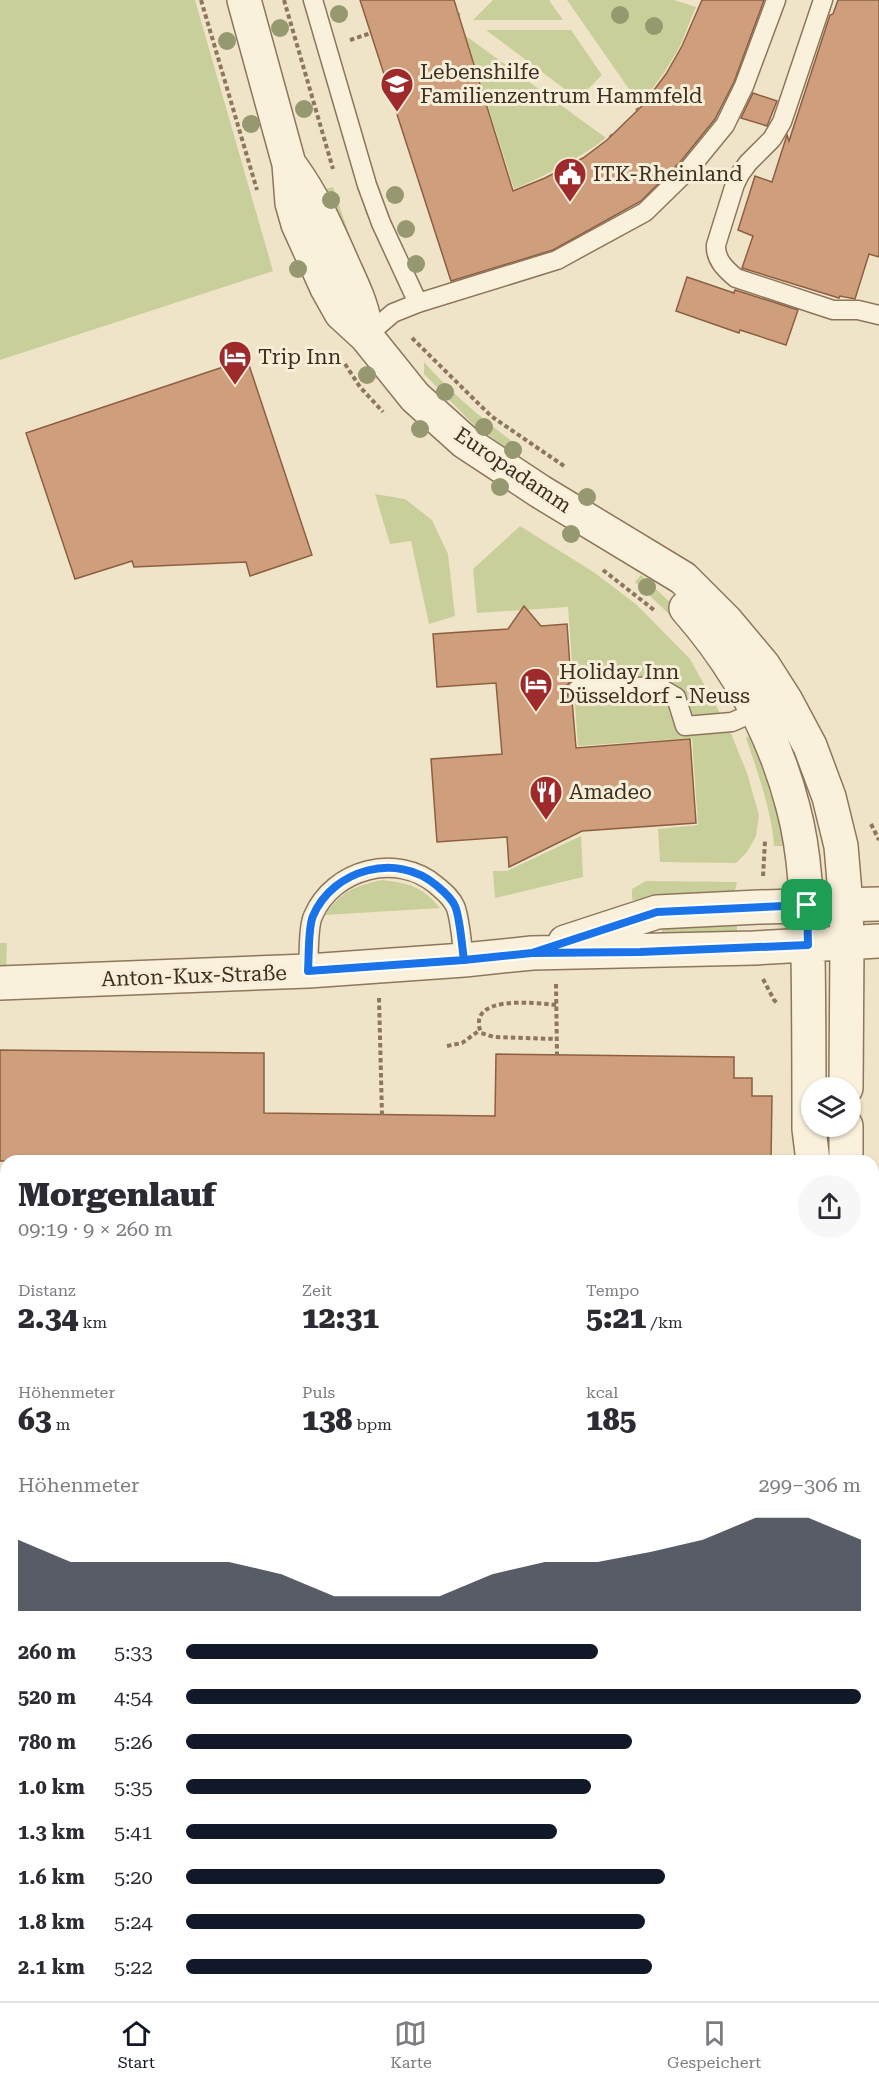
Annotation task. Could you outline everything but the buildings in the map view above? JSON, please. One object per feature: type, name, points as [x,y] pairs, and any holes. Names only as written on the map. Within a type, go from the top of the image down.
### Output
[{"type":"street","name":"Europadamm","points":[[244,0],[289,164],[292,203],[298,224],[341,313],[366,336],[415,397],[465,442],[682,579],[727,622],[763,665],[776,685],[810,746],[829,797],[841,846],[847,944],[846,1077]]},
{"type":"street","name":"Europadamm","points":[[620,540],[672,592],[709,634],[757,711],[779,761],[793,807],[802,849],[807,905],[809,1128],[812,1155]]},
{"type":"street","name":"Anton-Kux-Straße","points":[[544,953],[657,912],[879,904]]},
{"type":"street","name":"Anton-Kux-Straße","points":[[0,983],[308,971],[544,953],[652,951],[879,941]]},
{"type":"street","points":[[846,1137],[846,1155]]},
{"type":"lane","points":[[313,0],[374,204],[418,303]]},
{"type":"lane","points":[[366,336],[393,313],[418,303],[557,260],[645,212],[689,169],[725,125],[744,86],[776,0]]},
{"type":"lane","points":[[823,0],[782,122],[772,139],[740,174],[716,244],[716,253],[727,271],[736,278],[833,310],[858,310],[879,315]]},
{"type":"lane","points":[[577,690],[657,686],[676,697],[686,726],[732,722],[757,711]]},
{"type":"lane","points":[[308,971],[312,918],[323,900],[338,884],[355,874],[379,867],[416,872],[446,893],[456,907],[464,960]]},
{"type":"path","points":[[284,0],[335,174]]},
{"type":"path","points":[[393,313],[412,339],[491,416],[568,468]]},
{"type":"path","points":[[868,818],[879,840]]},
{"type":"path","points":[[544,953],[556,1005],[557,1055]]},
{"type":"path","points":[[378,966],[382,1115]]},
{"type":"path","points":[[556,1005],[499,1004],[488,1008],[480,1016],[478,1025],[482,1034],[494,1037],[556,1039]]},
{"type":"path","points":[[447,1046],[462,1043],[480,1030]]},
{"type":"green space","points":[[0,0],[195,0],[273,271],[0,360]]},
{"type":"green space","points":[[493,0],[549,0],[563,20],[473,20]]},
{"type":"green space","points":[[567,0],[674,0],[696,7],[680,46],[664,73],[640,105]]},
{"type":"green space","points":[[486,30],[571,30],[602,75],[578,99]]},
{"type":"green space","points":[[466,36],[606,138],[562,166],[514,189]]},
{"type":"green space","points":[[333,187],[355,252],[322,190]]},
{"type":"green space","points":[[424,362],[470,408],[521,448],[517,455],[475,426],[424,374]]},
{"type":"green space","points":[[375,494],[405,499],[432,520],[448,554],[455,616],[429,624],[411,541],[390,544]]},
{"type":"green space","points":[[520,526],[595,573],[637,605],[690,659],[730,731],[747,773],[759,815],[756,836],[747,852],[736,863],[660,862],[658,829],[698,825],[692,738],[578,746],[568,607],[477,613],[473,569]]},
{"type":"green space","points":[[641,575],[675,607],[741,696],[732,702],[704,658],[670,615],[635,582]]},
{"type":"green space","points":[[756,732],[788,846],[774,846],[767,805],[746,738]]},
{"type":"green space","points":[[581,836],[583,877],[495,898],[493,871],[507,871]]},
{"type":"green space","points":[[382,880],[421,890],[440,908],[325,915],[337,900],[349,891]]},
{"type":"green space","points":[[646,881],[737,882],[734,895],[632,900],[632,889]]},
{"type":"green space","points":[[737,923],[737,933],[662,936],[662,926]]},
{"type":"green space","points":[[0,943],[7,943],[6,967],[0,966]]},
{"type":"place","name":"Lebenshilfe Familienzentrum Hammfeld","points":[[397,113]]},
{"type":"place","name":"ITK-Rheinland","points":[[570,203]]},
{"type":"place","name":"Trip Inn","points":[[235,386]]},
{"type":"place","name":"Holiday Inn Düsseldorf - Neuss","points":[[536,713]]},
{"type":"place","name":"Amadeo","points":[[546,821]]},
{"type":"route","points":[[807,905],[657,912],[532,953],[464,960],[308,971],[312,918],[323,900],[338,884],[355,874],[379,867],[416,872],[446,893],[456,907],[464,960],[532,953],[640,952],[808,945],[807,905]]}]
